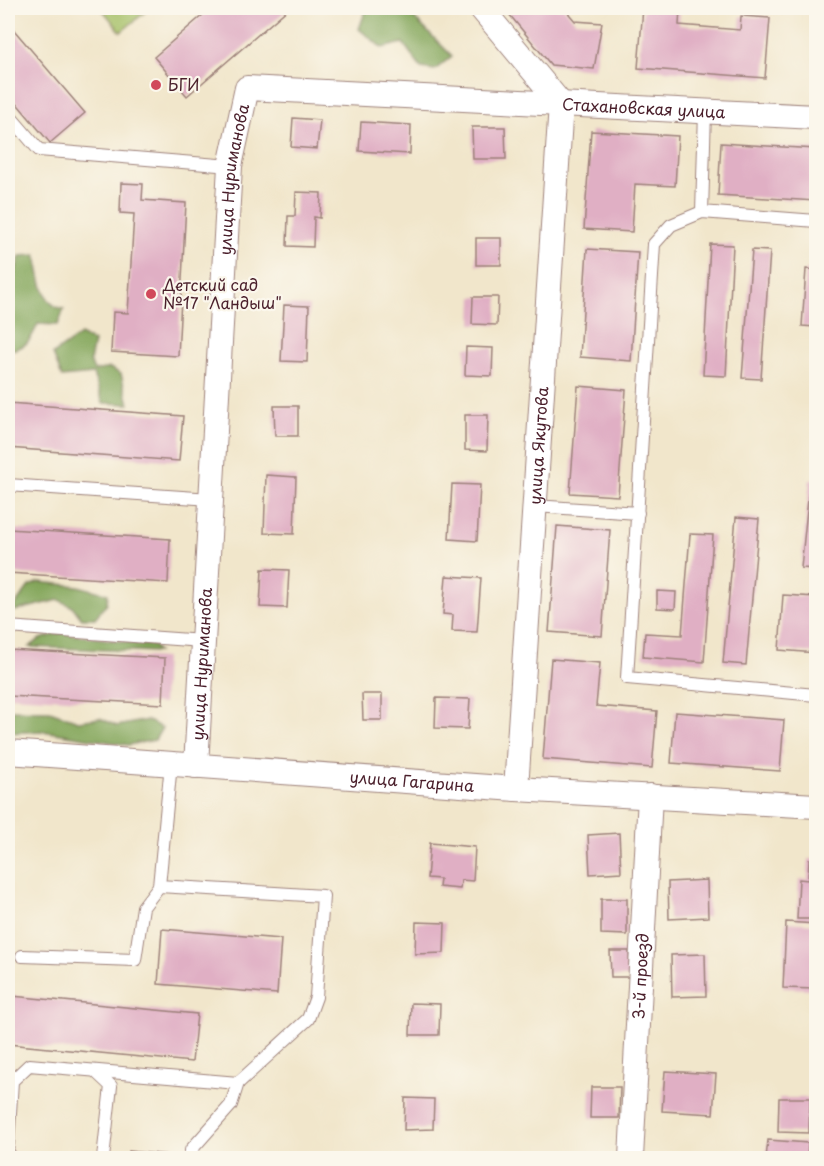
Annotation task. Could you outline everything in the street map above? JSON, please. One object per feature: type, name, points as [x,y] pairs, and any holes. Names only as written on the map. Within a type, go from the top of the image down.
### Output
[{"type":"street","name":"Стахановская улица","points":[[481,8],[561,104],[816,117]]},
{"type":"street","name":"улица Нуриманова","points":[[196,766],[230,166],[247,88],[561,104]]},
{"type":"street","name":"улица Якутова","points":[[516,789],[561,104]]},
{"type":"street","name":"улица Гагарина","points":[[8,752],[516,789],[816,806]]},
{"type":"street","name":"3-й проезд","points":[[631,1158],[650,796]]},
{"type":"lane","points":[[702,212],[705,111]]},
{"type":"lane","points":[[8,114],[39,150],[230,166]]},
{"type":"lane","points":[[816,221],[702,212],[671,225],[654,244],[627,678],[816,695]]},
{"type":"lane","points":[[8,485],[211,499]]},
{"type":"lane","points":[[535,506],[638,513]]},
{"type":"lane","points":[[8,627],[203,641]]},
{"type":"lane","points":[[22,956],[135,960],[143,907],[159,886],[171,764]]},
{"type":"lane","points":[[159,886],[323,896],[316,997],[308,1020],[238,1083],[231,1104],[191,1150],[191,1158]]},
{"type":"lane","points":[[8,1145],[12,1081],[29,1065],[238,1083]]},
{"type":"lane","points":[[95,1071],[111,1086],[103,1158]]},
{"type":"lane","points":[[8,1152],[11,1158]]},
{"type":"green space","points":[[101,8],[150,8],[121,32]]},
{"type":"green space","points":[[372,8],[404,8],[452,56],[435,70],[421,68],[403,43],[382,48],[359,29],[365,12]]},
{"type":"green space","points":[[36,255],[46,296],[56,307],[64,309],[58,325],[38,324],[24,346],[8,350],[8,277],[14,276],[20,256]]},
{"type":"green space","points":[[80,335],[94,342],[90,361],[94,371],[110,368],[121,374],[129,404],[103,403],[93,374],[62,377],[53,354]]},
{"type":"green space","points":[[39,582],[78,586],[108,594],[107,603],[95,618],[81,618],[73,607],[59,600],[10,612],[29,586]]},
{"type":"green space","points":[[61,633],[154,646],[158,652],[29,647],[40,639]]},
{"type":"green space","points":[[8,710],[50,711],[78,721],[100,718],[117,726],[147,720],[162,728],[155,740],[128,745],[43,731],[8,733]]},
{"type":"building","points":[[211,8],[289,8],[187,96],[154,57]]},
{"type":"building","points":[[504,8],[564,8],[575,21],[602,23],[594,69],[551,65]]},
{"type":"building","points":[[643,8],[680,8],[679,25],[740,30],[741,16],[770,18],[765,78],[638,68]]},
{"type":"building","points":[[8,23],[85,113],[50,143],[8,93]]},
{"type":"building","points":[[293,118],[320,120],[317,149],[291,147]]},
{"type":"building","points":[[361,122],[411,125],[410,154],[359,151]]},
{"type":"building","points":[[472,127],[505,127],[506,159],[473,159]]},
{"type":"building","points":[[591,131],[678,136],[675,186],[635,184],[632,232],[584,229]]},
{"type":"building","points":[[721,143],[816,149],[816,201],[718,195]]},
{"type":"building","points":[[121,183],[143,184],[142,200],[186,203],[178,356],[111,352],[113,312],[128,313],[134,214],[120,213]]},
{"type":"building","points":[[296,192],[321,193],[320,218],[314,217],[313,247],[287,246],[288,216],[295,216]]},
{"type":"building","points":[[476,238],[501,238],[501,265],[476,265]]},
{"type":"building","points":[[710,244],[733,245],[726,376],[703,375]]},
{"type":"building","points":[[587,249],[638,252],[631,361],[580,357]]},
{"type":"building","points":[[752,250],[770,251],[761,379],[742,378]]},
{"type":"building","points":[[806,269],[816,270],[816,327],[802,326]]},
{"type":"building","points":[[473,297],[498,297],[497,325],[472,324]]},
{"type":"building","points":[[284,305],[309,306],[307,362],[281,361]]},
{"type":"building","points":[[466,347],[493,348],[492,376],[465,375]]},
{"type":"building","points":[[578,386],[626,390],[618,496],[570,493]]},
{"type":"building","points":[[8,403],[183,416],[179,461],[8,448]]},
{"type":"building","points":[[274,406],[298,406],[298,436],[275,436]]},
{"type":"building","points":[[465,415],[488,415],[487,451],[465,450]]},
{"type":"building","points":[[266,475],[296,477],[294,534],[264,533]]},
{"type":"building","points":[[810,480],[816,480],[816,569],[801,568]]},
{"type":"building","points":[[452,484],[480,485],[477,541],[449,539]]},
{"type":"building","points":[[736,517],[759,519],[746,665],[723,663]]},
{"type":"building","points":[[557,526],[610,530],[602,636],[549,632]]},
{"type":"building","points":[[8,529],[170,539],[168,583],[8,573]]},
{"type":"building","points":[[690,534],[713,535],[704,662],[643,657],[645,633],[682,635]]},
{"type":"building","points":[[262,569],[289,570],[287,608],[260,607]]},
{"type":"building","points":[[446,576],[481,578],[477,632],[452,631],[453,615],[443,614]]},
{"type":"building","points":[[657,591],[676,592],[675,609],[657,608]]},
{"type":"building","points":[[783,595],[816,597],[816,653],[779,650]]},
{"type":"building","points":[[8,650],[165,658],[163,704],[8,696]]},
{"type":"building","points":[[551,659],[600,663],[596,706],[657,711],[652,768],[543,759]]},
{"type":"building","points":[[362,694],[382,694],[382,720],[363,720]]},
{"type":"building","points":[[436,698],[470,699],[468,729],[435,728]]},
{"type":"building","points":[[675,712],[784,720],[780,771],[671,763]]},
{"type":"building","points":[[619,833],[621,872],[590,874],[588,835]]},
{"type":"building","points":[[430,843],[475,847],[473,881],[461,880],[460,889],[439,887],[440,879],[427,878]]},
{"type":"building","points":[[809,859],[816,860],[816,919],[797,919],[799,879],[808,880]]},
{"type":"building","points":[[707,880],[708,917],[669,919],[668,882]]},
{"type":"building","points":[[601,899],[627,899],[627,935],[601,934]]},
{"type":"building","points":[[416,922],[445,923],[444,953],[415,954]]},
{"type":"building","points":[[786,922],[816,924],[816,989],[783,988]]},
{"type":"building","points":[[162,929],[281,939],[277,994],[158,984]]},
{"type":"building","points":[[610,951],[629,951],[630,977],[611,977]]},
{"type":"building","points":[[705,954],[706,996],[672,997],[671,955]]},
{"type":"building","points":[[12,996],[197,1014],[192,1062],[8,1044]]},
{"type":"building","points":[[411,1003],[440,1004],[439,1035],[410,1035]]},
{"type":"building","points":[[665,1071],[716,1074],[713,1114],[662,1111]]},
{"type":"building","points":[[591,1087],[620,1087],[619,1118],[590,1118]]},
{"type":"building","points":[[405,1098],[434,1099],[433,1129],[404,1130]]},
{"type":"building","points":[[779,1098],[810,1098],[809,1133],[778,1132]]},
{"type":"building","points":[[768,1140],[808,1143],[807,1158],[766,1158]]},
{"type":"building","points":[[129,1151],[169,1155],[169,1158],[128,1158]]},
{"type":"place","name":"БГИ","points":[[156,85]]},
{"type":"place","name":"Детский сад №17 \"Ландыш\"","points":[[151,294]]}]
